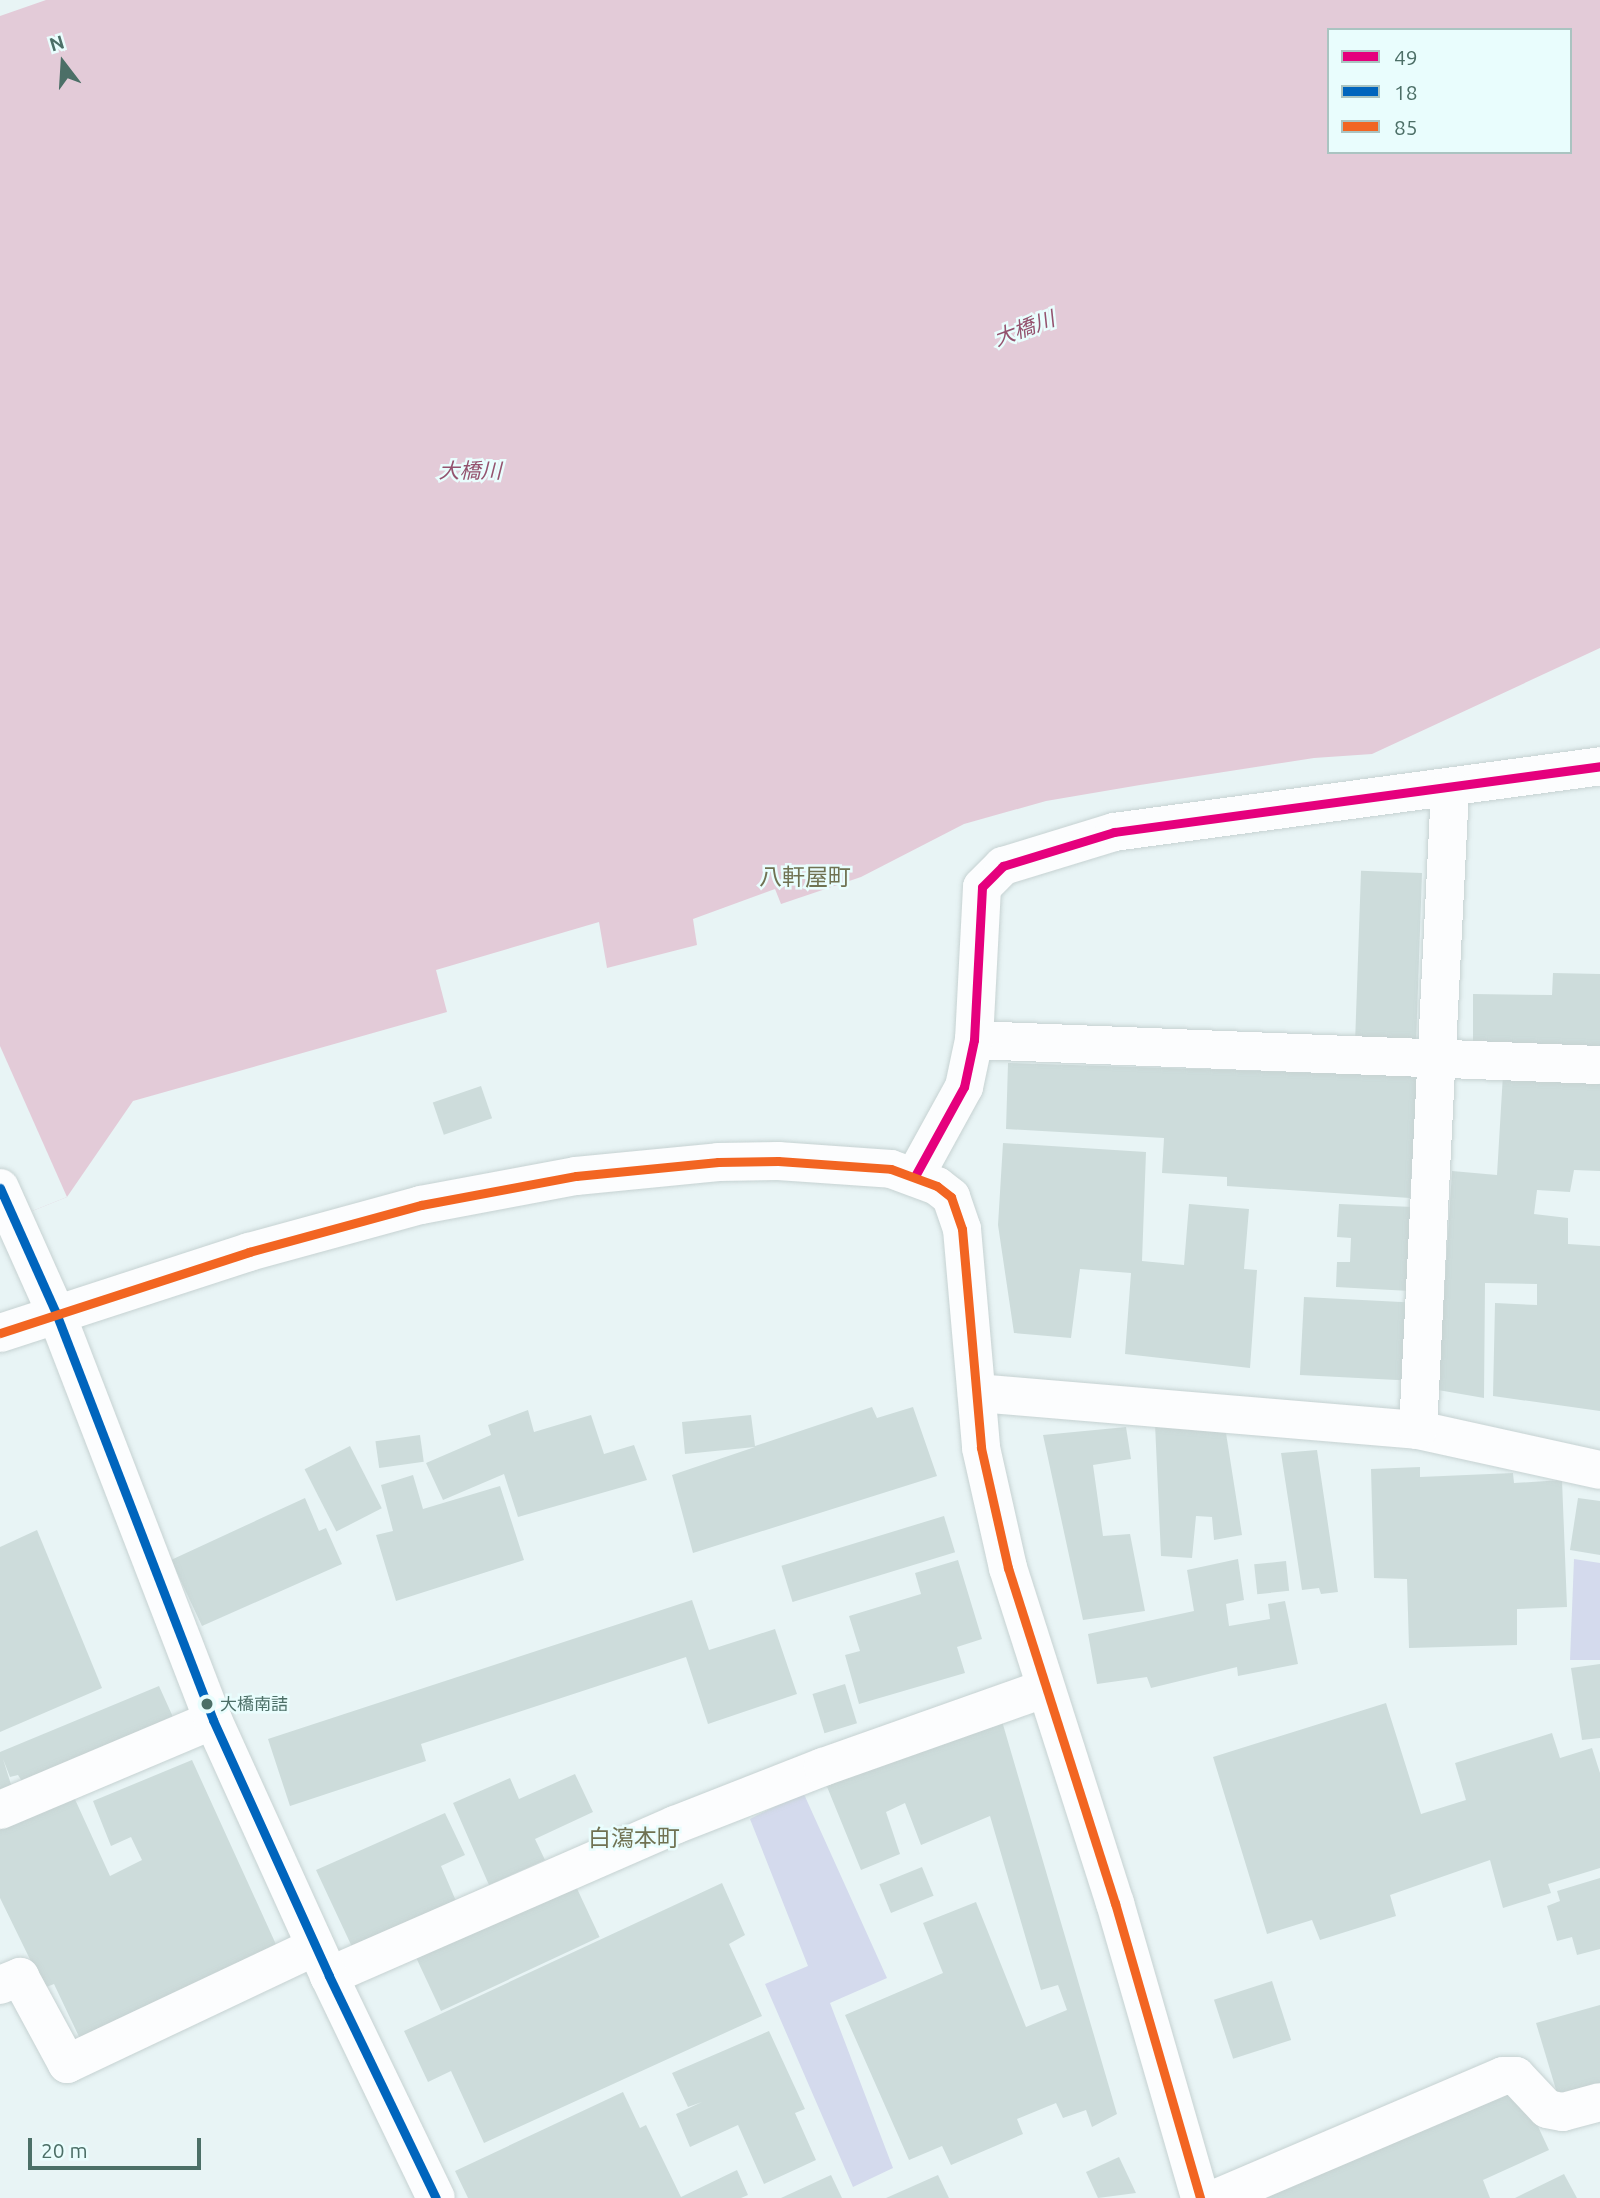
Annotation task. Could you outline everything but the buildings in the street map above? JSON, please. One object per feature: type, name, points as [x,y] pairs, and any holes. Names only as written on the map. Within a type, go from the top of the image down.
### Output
[{"type":"street","points":[[915,1176],[964,1087],[974,1040],[982,887],[1003,866],[1114,832],[1450,790],[1600,766]]},
{"type":"street","points":[[1418,1430],[1439,1059],[1450,790]]},
{"type":"street","points":[[974,1040],[1600,1065]]},
{"type":"street","points":[[0,1333],[249,1252],[421,1205],[576,1176],[718,1162],[846,1164],[915,1176],[951,1197],[962,1229],[981,1448],[1008,1568],[1043,1689],[1115,1903],[1200,2198]]},
{"type":"street","points":[[0,1188],[56,1313],[213,1720],[322,1962],[436,2198]]},
{"type":"street","points":[[977,1393],[1418,1430],[1600,1470]]},
{"type":"street","points":[[0,1985],[20,1977],[66,2063],[823,1767],[1043,1689]]},
{"type":"street","points":[[0,1810],[213,1720]]},
{"type":"street","points":[[1217,2198],[1503,2076],[1516,2076],[1547,2109],[1563,2112],[1600,2102]]},
{"type":"shaded area","points":[[1574,1559],[1600,1563],[1600,1660],[1570,1660]]},
{"type":"shaded area","points":[[803,1792],[887,1978],[830,2003],[893,2168],[853,2187],[765,1984],[808,1966],[750,1819]]},
{"type":"water","name":"大橋川","points":[[46,0],[1600,0],[1600,648],[1372,754],[1314,758],[1046,801],[964,824],[861,877],[781,904],[775,889],[693,919],[697,945],[607,968],[599,922],[436,970],[447,1012],[133,1101],[67,1197],[0,1224],[0,16]]},
{"type":"pier","points":[[0,1046],[67,1197],[0,1224]]},
{"type":"transit line","name":"49","points":[[915,1176],[964,1087],[974,1040],[982,887],[1003,866],[1114,832],[1600,766]]},
{"type":"transit line","name":"85","points":[[0,1333],[249,1252],[421,1205],[576,1176],[718,1162],[778,1161],[891,1169],[937,1186],[951,1197],[962,1229],[981,1448],[1008,1568],[1115,1903],[1200,2198]]},
{"type":"transit line","name":"18","points":[[0,1188],[56,1313],[213,1720],[329,1976],[436,2198]]},
{"type":"place","name":"大橋南詰","points":[[207,1704]]},
{"type":"district","name":"八軒屋町","points":[[805,877]]},
{"type":"district","name":"白瀉本町","points":[[634,1838]]}]
